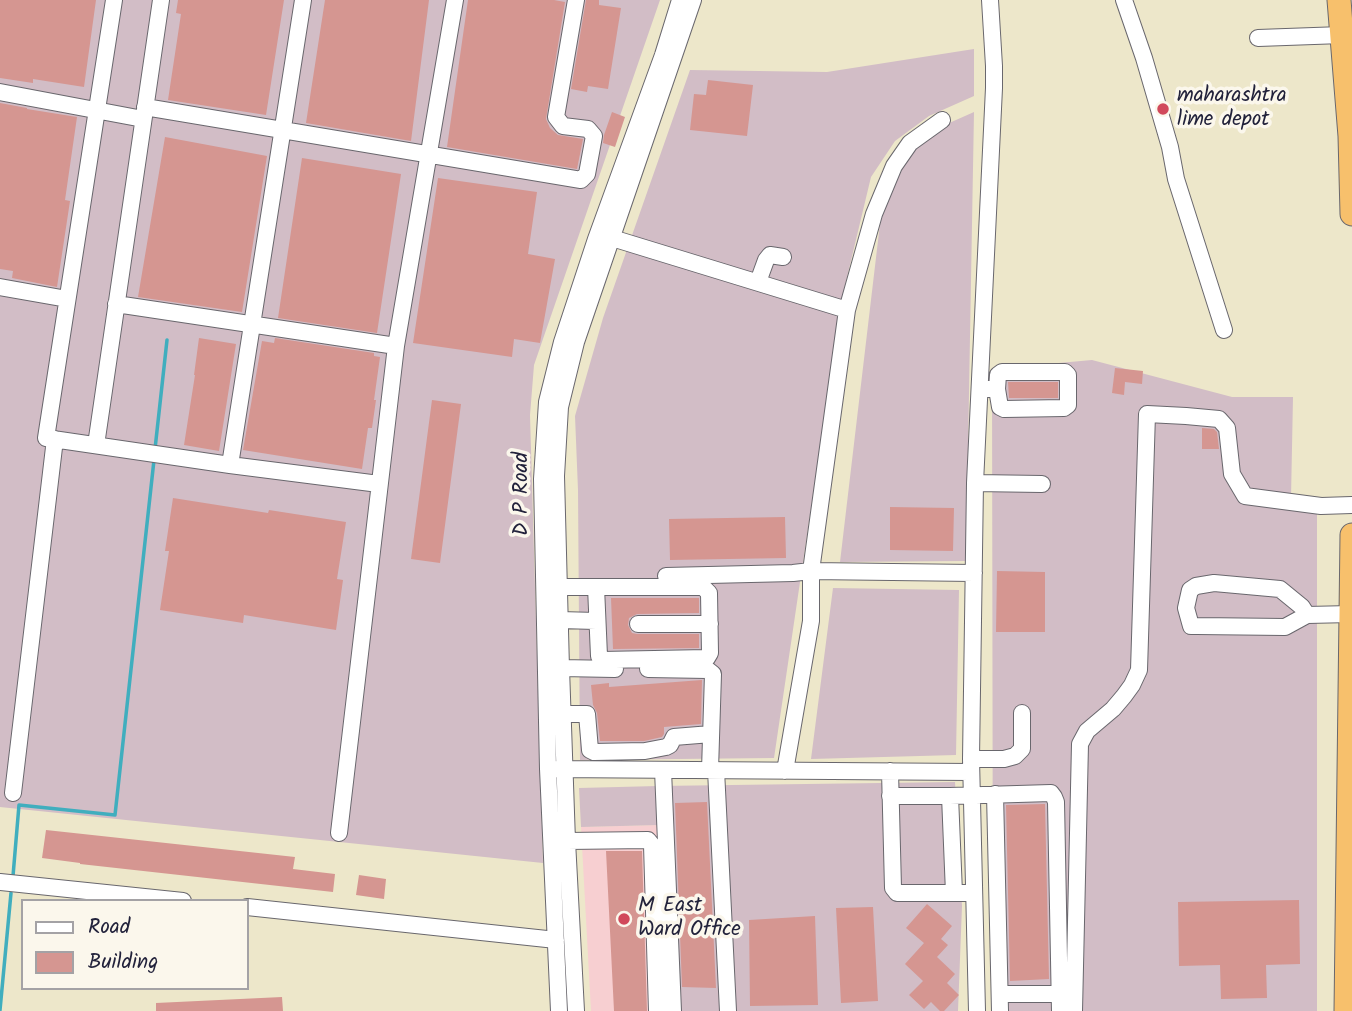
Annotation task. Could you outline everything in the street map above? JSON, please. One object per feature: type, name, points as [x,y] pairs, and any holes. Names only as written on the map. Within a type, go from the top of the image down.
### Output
[{"type":"highway","points":[[1339,0],[1350,136],[1352,214]]},
{"type":"highway","points":[[1346,1011],[1352,535]]},
{"type":"street","points":[[114,0],[46,438],[379,484]]},
{"type":"street","points":[[96,445],[161,0]]},
{"type":"street","points":[[230,465],[303,0]]},
{"type":"street","points":[[339,833],[396,346],[455,0]]},
{"type":"street","points":[[0,92],[96,110],[144,113],[282,130],[581,180],[587,174],[594,136],[588,129],[563,126],[556,117],[576,0]]},
{"type":"street","name":"D P Road","points":[[671,49],[680,0]]},
{"type":"street","name":"D P Road","points":[[558,385],[562,342],[619,195],[671,49],[693,0]]},
{"type":"street","points":[[977,1011],[971,765],[975,483],[994,88],[990,0]]},
{"type":"street","points":[[1124,0],[1144,58],[1170,147],[1176,179],[1224,330]]},
{"type":"street","points":[[1258,38],[1342,35]]},
{"type":"street","points":[[785,771],[811,621],[811,570],[847,310],[874,214],[894,166],[910,143],[942,120]]},
{"type":"street","name":"D P Road","points":[[559,1011],[547,402],[558,385],[576,342],[612,237],[619,195]]},
{"type":"street","points":[[612,237],[847,310]]},
{"type":"street","points":[[758,282],[766,260],[770,256],[783,257]]},
{"type":"street","points":[[0,287],[67,299]]},
{"type":"street","points":[[116,304],[396,346]]},
{"type":"street","points":[[1002,372],[1065,372],[1068,375],[1068,405],[1064,408],[1004,409],[1000,407],[997,389],[998,375],[1002,372]]},
{"type":"street","points":[[980,388],[997,389]]},
{"type":"street","points":[[1074,1011],[1080,744],[1087,731],[1124,696],[1139,670],[1147,414],[1219,419],[1227,428],[1232,474],[1245,496],[1321,506],[1352,505]]},
{"type":"street","points":[[13,793],[55,439]]},
{"type":"street","points":[[975,483],[1042,484]]},
{"type":"street","name":"D P Road","points":[[549,488],[560,620],[562,713],[556,769],[567,841],[576,1011]]},
{"type":"street","points":[[666,576],[793,573],[811,570],[974,573]]},
{"type":"street","points":[[1307,615],[1302,607],[1280,589],[1214,583],[1196,586],[1190,590],[1186,608],[1191,626],[1285,627],[1307,615],[1351,614]]},
{"type":"street","points":[[559,587],[596,587],[703,587],[709,593],[710,653],[707,658],[602,660],[599,656],[596,621],[596,587]]},
{"type":"street","points":[[560,620],[596,621]]},
{"type":"street","points":[[638,624],[709,624]]},
{"type":"street","points":[[561,668],[708,670],[713,674],[711,734],[728,1011]]},
{"type":"street","points":[[562,713],[587,715],[590,750],[594,752],[645,751],[666,747],[674,737],[711,734]]},
{"type":"street","points":[[556,769],[890,771],[971,765],[1015,756],[1021,749],[1022,713]]},
{"type":"street","points":[[645,751],[645,769]]},
{"type":"street","points":[[663,770],[673,1011]]},
{"type":"street","points":[[890,771],[893,888],[897,893],[974,894]]},
{"type":"street","points":[[890,796],[1051,793],[1056,803],[1060,1011]]},
{"type":"street","points":[[995,794],[1000,1003],[1060,994]]},
{"type":"street","points":[[950,796],[954,893]]},
{"type":"street","points":[[567,841],[648,840],[652,845],[657,1011]]},
{"type":"street","points":[[0,882],[164,899]]},
{"type":"street","points":[[248,907],[556,940]]},
{"type":"shaded area","points":[[0,0],[660,0],[534,365],[530,415],[543,863],[0,807]]},
{"type":"shaded area","points":[[974,49],[974,96],[929,116],[895,141],[871,177],[842,298],[774,758],[580,760],[575,416],[603,318],[690,70],[827,72]]},
{"type":"shaded area","points":[[974,112],[966,561],[840,562],[884,190],[903,157],[938,128]]},
{"type":"shaded area","points":[[1092,360],[1232,397],[1293,397],[1291,498],[1317,499],[1317,1011],[993,1011],[992,369]]},
{"type":"shaded area","points":[[833,588],[959,590],[956,755],[811,759]]},
{"type":"shaded area","points":[[955,782],[962,906],[958,1011],[666,1011],[659,825],[581,827],[579,788]]},
{"type":"shaded area","name":"M East Ward Office","points":[[659,825],[666,1011],[591,1011],[581,827]]},
{"type":"building","points":[[0,0],[96,0],[84,87],[33,79],[33,83],[0,78]]},
{"type":"building","points":[[178,0],[284,0],[266,115],[168,100],[181,14],[176,13]]},
{"type":"building","points":[[325,0],[429,0],[411,141],[306,123]]},
{"type":"building","points":[[468,0],[565,2],[546,119],[550,128],[558,135],[583,139],[577,169],[447,147]]},
{"type":"building","points":[[586,0],[599,0],[599,5],[621,8],[608,89],[588,86],[587,92],[571,89]]},
{"type":"building","points":[[708,80],[753,85],[747,136],[690,130],[694,94],[706,95]]},
{"type":"building","points":[[0,103],[77,117],[65,200],[70,201],[57,287],[12,278],[13,271],[0,269]]},
{"type":"building","points":[[612,112],[625,117],[615,147],[603,143]]},
{"type":"building","points":[[165,137],[267,156],[242,312],[138,297]]},
{"type":"building","points":[[302,158],[401,174],[377,333],[278,318]]},
{"type":"building","points":[[438,178],[537,192],[528,254],[555,259],[540,343],[514,339],[512,357],[413,343]]},
{"type":"building","points":[[199,338],[236,344],[219,451],[184,445]]},
{"type":"building","points":[[275,338],[374,353],[374,356],[380,357],[372,428],[368,428],[362,469],[243,450],[262,341],[274,343]]},
{"type":"building","points":[[1115,368],[1143,371],[1142,384],[1125,382],[1124,395],[1112,393]]},
{"type":"building","points":[[1008,382],[1058,382],[1058,398],[1009,398]]},
{"type":"building","points":[[432,400],[461,404],[440,563],[411,559]]},
{"type":"building","points":[[1202,428],[1214,429],[1217,432],[1219,449],[1202,449]]},
{"type":"building","points":[[173,498],[346,522],[337,579],[343,580],[336,630],[244,615],[243,623],[160,610],[169,551],[165,551]]},
{"type":"building","points":[[890,507],[954,508],[953,551],[890,550]]},
{"type":"building","points":[[785,517],[786,558],[670,560],[669,519]]},
{"type":"building","points":[[997,571],[1045,572],[1045,632],[996,632]]},
{"type":"building","points":[[611,598],[699,598],[699,613],[637,614],[629,618],[628,625],[632,633],[637,634],[699,634],[699,648],[613,649]]},
{"type":"building","points":[[702,680],[701,724],[664,727],[662,737],[644,741],[600,741],[591,685],[609,683],[609,687]]},
{"type":"building","points":[[707,802],[716,988],[682,987],[675,803]]},
{"type":"building","points":[[1045,804],[1049,979],[1010,981],[1006,805]]},
{"type":"building","points":[[46,830],[295,857],[293,869],[335,874],[333,892],[42,858]]},
{"type":"building","points":[[606,851],[642,851],[647,1011],[614,1011]]},
{"type":"building","points":[[359,875],[386,879],[384,899],[356,895]]},
{"type":"building","points":[[1299,900],[1300,964],[1266,965],[1267,998],[1221,999],[1220,965],[1179,966],[1178,902]]},
{"type":"building","points":[[927,904],[952,926],[941,939],[948,945],[937,957],[955,974],[947,983],[959,995],[944,1011],[940,1011],[931,1002],[924,1009],[909,995],[923,981],[905,964],[924,943],[906,928]]},
{"type":"building","points":[[873,907],[878,1001],[841,1003],[836,908]]},
{"type":"building","points":[[815,916],[818,1005],[750,1006],[749,920]]},
{"type":"building","points":[[282,997],[283,1011],[156,1011],[156,1003]]},
{"type":"waterway","points":[[155,449],[167,340]]},
{"type":"waterway","points":[[13,876],[19,805],[115,815],[154,460]]},
{"type":"waterway","points":[[0,1010],[11,893]]},
{"type":"place","name":"maharashtra lime depot","points":[[1163,109]]},
{"type":"place","name":"M East Ward Office","points":[[624,919]]}]
